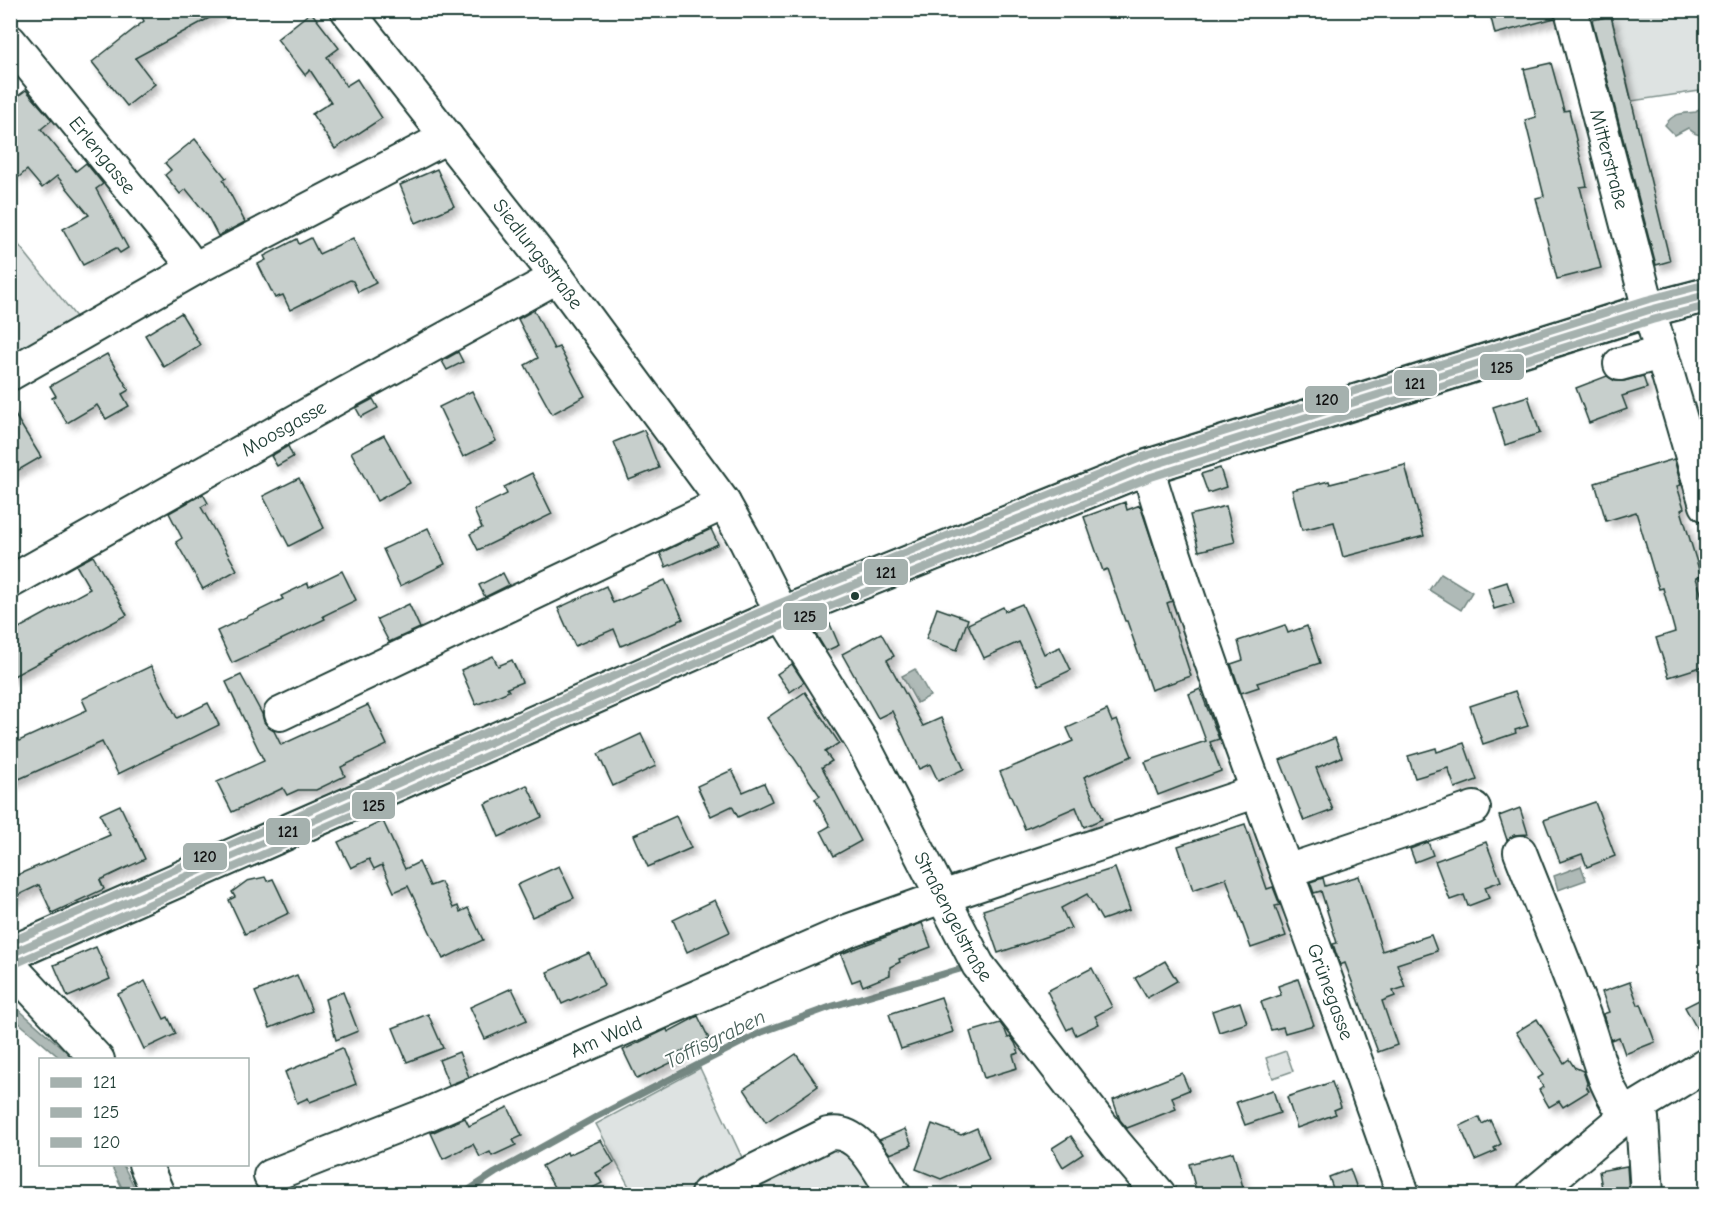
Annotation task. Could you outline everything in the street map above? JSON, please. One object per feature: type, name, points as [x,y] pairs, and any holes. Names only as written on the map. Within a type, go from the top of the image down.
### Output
[{"type":"main road","points":[[10,954],[782,614],[1147,466],[1649,310],[1707,295]]},
{"type":"street","name":"Siedlungsstraße","points":[[347,10],[557,277],[724,503],[782,614]]},
{"type":"street","name":"Mitterstraße","points":[[1571,10],[1649,310],[1707,505]]},
{"type":"street","name":"Erlengasse","points":[[10,41],[194,269]]},
{"type":"street","points":[[10,374],[194,269],[447,136]]},
{"type":"street","name":"Moosgasse","points":[[10,582],[557,277]]},
{"type":"street","points":[[1620,364],[1662,353]]},
{"type":"street","name":"Grünegasse","points":[[1147,466],[1176,561],[1403,1194]]},
{"type":"street","points":[[280,714],[724,503]]},
{"type":"street","name":"Straßengelstraße","points":[[782,614],[861,742],[978,964],[1103,1128],[1159,1194]]},
{"type":"street","points":[[942,897],[1258,791]]},
{"type":"street","points":[[1287,871],[1474,808]]},
{"type":"street","points":[[1520,852],[1585,1017],[1603,1077],[1614,1101],[1642,1118],[1647,1194]]},
{"type":"street","name":"Am Wald","points":[[270,1176],[428,1114],[850,930],[942,897]]},
{"type":"street","points":[[10,966],[97,1058]]},
{"type":"street","points":[[1540,1192],[1632,1112],[1707,1065]]},
{"type":"street","points":[[707,1194],[836,1132],[847,1135],[861,1146],[894,1194]]},
{"type":"street","points":[[147,1166],[158,1194]]},
{"type":"shaded area","points":[[1609,11],[1706,11],[1706,90],[1632,101]]},
{"type":"shaded area","points":[[1706,102],[1706,133],[1694,133],[1688,128],[1675,135],[1665,125],[1682,113],[1696,112]]},
{"type":"shaded area","points":[[10,234],[81,323],[10,362]]},
{"type":"shaded area","points":[[1441,573],[1472,592],[1461,610],[1429,590]]},
{"type":"shaded area","points":[[915,669],[930,696],[917,703],[902,676]]},
{"type":"shaded area","points":[[1581,866],[1586,880],[1558,890],[1554,876]]},
{"type":"shaded area","points":[[10,1002],[68,1053],[70,1058],[60,1058],[11,1016]]},
{"type":"shaded area","points":[[1286,1051],[1293,1071],[1273,1078],[1266,1058]]},
{"type":"shaded area","points":[[700,1068],[747,1168],[694,1194],[633,1194],[596,1124]]},
{"type":"shaded area","points":[[841,1142],[887,1194],[749,1194],[744,1184]]},
{"type":"shaded area","points":[[111,1166],[124,1166],[138,1194],[125,1194]]},
{"type":"building","points":[[138,10],[224,10],[135,58],[155,84],[127,106],[92,62],[144,21]]},
{"type":"building","points":[[1489,10],[1554,10],[1555,18],[1495,34]]},
{"type":"building","points":[[311,12],[339,48],[327,57],[346,86],[357,79],[382,118],[335,149],[312,114],[331,102],[310,70],[305,75],[277,39]]},
{"type":"building","points":[[1611,16],[1670,261],[1656,265],[1592,20]]},
{"type":"building","points":[[1551,63],[1564,111],[1569,110],[1587,186],[1580,187],[1601,268],[1557,279],[1536,198],[1544,196],[1525,120],[1536,117],[1524,69]]},
{"type":"building","points":[[26,90],[52,120],[41,129],[76,171],[86,163],[103,184],[96,189],[128,248],[120,253],[116,248],[83,265],[63,229],[89,215],[57,176],[42,188],[27,170],[19,177],[10,166],[10,141],[18,135],[10,125],[10,102]]},
{"type":"building","points":[[195,139],[226,178],[223,180],[245,222],[218,236],[207,215],[186,189],[180,194],[165,175],[171,170],[165,163]]},
{"type":"building","points":[[437,169],[454,206],[416,223],[400,185]]},
{"type":"building","points":[[311,238],[319,254],[353,238],[376,283],[358,292],[353,281],[350,280],[290,310],[283,295],[275,298],[258,264],[266,260],[264,256],[297,239],[299,244]]},
{"type":"building","points":[[534,310],[554,349],[559,347],[585,396],[552,414],[525,365],[538,358],[518,319]]},
{"type":"building","points":[[181,313],[200,345],[164,367],[145,335]]},
{"type":"building","points":[[458,352],[463,362],[447,370],[442,361]]},
{"type":"building","points":[[107,354],[129,390],[122,394],[129,406],[106,419],[97,405],[67,423],[52,398],[56,396],[50,386]]},
{"type":"building","points":[[1607,376],[1615,381],[1624,381],[1643,376],[1647,388],[1622,396],[1627,409],[1589,423],[1576,388]]},
{"type":"building","points":[[472,391],[496,441],[463,457],[439,407]]},
{"type":"building","points":[[1528,396],[1540,433],[1505,445],[1493,407]]},
{"type":"building","points":[[373,399],[378,408],[361,417],[356,408]]},
{"type":"building","points":[[10,407],[41,457],[10,475]]},
{"type":"building","points":[[644,430],[659,468],[629,480],[614,442]]},
{"type":"building","points":[[384,435],[410,483],[377,501],[351,452]]},
{"type":"building","points":[[288,446],[293,457],[277,466],[271,456]]},
{"type":"building","points":[[1674,459],[1681,485],[1677,486],[1684,508],[1681,510],[1701,576],[1696,578],[1707,612],[1707,665],[1669,677],[1656,638],[1675,632],[1663,588],[1659,589],[1636,512],[1606,521],[1595,483]]},
{"type":"building","points":[[1405,465],[1424,536],[1343,557],[1334,522],[1302,530],[1292,490],[1329,481],[1330,484]]},
{"type":"building","points":[[1220,468],[1226,487],[1208,493],[1201,474]]},
{"type":"building","points":[[532,473],[552,514],[478,550],[470,534],[482,528],[474,510],[507,494],[504,487]]},
{"type":"building","points":[[299,478],[324,528],[289,546],[263,496]]},
{"type":"building","points":[[203,494],[208,503],[201,507],[237,570],[203,589],[176,542],[182,538],[169,513]]},
{"type":"building","points":[[1125,502],[1127,510],[1140,505],[1172,601],[1167,603],[1191,676],[1151,690],[1107,569],[1103,571],[1084,517]]},
{"type":"building","points":[[1226,506],[1235,542],[1199,551],[1190,515]]},
{"type":"building","points":[[428,528],[445,564],[400,586],[383,549]]},
{"type":"building","points":[[711,529],[718,544],[666,567],[660,553]]},
{"type":"building","points":[[93,556],[127,615],[10,678],[10,633],[90,589],[76,565]]},
{"type":"building","points":[[342,571],[356,600],[323,616],[325,619],[232,663],[217,631],[283,599],[281,596],[308,583],[309,587]]},
{"type":"building","points":[[503,573],[509,585],[485,597],[479,585]]},
{"type":"building","points":[[665,580],[683,619],[621,646],[614,629],[575,646],[558,608],[606,586],[613,603]]},
{"type":"building","points":[[1507,582],[1514,603],[1494,609],[1488,588]]},
{"type":"building","points":[[409,604],[420,628],[389,642],[377,619]]},
{"type":"building","points":[[1022,604],[1044,654],[1060,647],[1071,670],[1039,685],[1019,642],[984,658],[968,624],[1003,607],[1005,611]]},
{"type":"building","points":[[937,608],[968,619],[957,650],[926,639]]},
{"type":"building","points":[[830,624],[839,645],[826,651],[814,631]]},
{"type":"building","points":[[1285,625],[1288,633],[1307,626],[1320,663],[1257,683],[1259,687],[1241,693],[1231,664],[1243,660],[1238,641]]},
{"type":"building","points":[[881,633],[894,656],[887,660],[923,726],[941,718],[964,769],[938,781],[930,764],[919,769],[892,711],[878,718],[842,654]]},
{"type":"building","points":[[493,656],[498,666],[512,660],[522,682],[507,688],[509,691],[476,705],[461,670]]},
{"type":"building","points":[[792,664],[804,682],[790,692],[777,674]]},
{"type":"building","points":[[151,666],[177,718],[208,703],[219,725],[118,774],[102,742],[10,783],[10,745],[87,710],[82,699]]},
{"type":"building","points":[[241,675],[264,722],[274,731],[281,745],[368,705],[387,745],[341,767],[345,776],[316,790],[298,790],[287,795],[283,788],[232,812],[217,782],[264,761],[226,682]]},
{"type":"building","points":[[1200,689],[1219,739],[1210,742],[1221,771],[1158,795],[1145,762],[1206,741],[1189,694]]},
{"type":"building","points":[[1515,691],[1528,726],[1515,730],[1516,733],[1483,744],[1470,706]]},
{"type":"building","points":[[805,692],[839,743],[825,752],[832,761],[822,767],[861,841],[834,856],[821,831],[830,826],[815,799],[820,796],[767,718]]},
{"type":"building","points":[[1107,710],[1112,722],[1117,720],[1132,756],[1084,777],[1102,819],[1084,827],[1076,807],[1025,829],[1000,772],[1073,741],[1067,728]]},
{"type":"building","points":[[641,734],[656,766],[613,786],[598,754]]},
{"type":"building","points":[[1335,738],[1342,757],[1316,768],[1333,810],[1304,821],[1280,760]]},
{"type":"building","points":[[1464,743],[1477,780],[1455,788],[1448,768],[1415,778],[1408,756],[1436,748],[1437,752]]},
{"type":"building","points":[[732,770],[743,792],[764,783],[772,801],[738,817],[732,806],[711,816],[697,786]]},
{"type":"building","points":[[527,785],[542,817],[499,837],[485,804]]},
{"type":"building","points":[[1595,802],[1615,856],[1587,867],[1582,854],[1560,862],[1544,820]]},
{"type":"building","points":[[120,805],[145,859],[100,880],[104,889],[52,913],[39,885],[10,899],[10,878],[110,835],[100,814]]},
{"type":"building","points":[[1520,808],[1528,834],[1514,835],[1507,840],[1499,816]]},
{"type":"building","points":[[676,816],[691,848],[648,867],[634,835]]},
{"type":"building","points":[[383,821],[405,869],[419,862],[430,886],[441,882],[453,908],[458,906],[460,912],[468,908],[483,940],[443,959],[408,886],[394,892],[382,865],[374,869],[369,859],[351,868],[338,842]]},
{"type":"building","points":[[1245,824],[1267,889],[1273,887],[1280,905],[1275,906],[1286,936],[1251,948],[1226,878],[1193,890],[1178,846]]},
{"type":"building","points":[[1428,842],[1433,855],[1415,862],[1410,849]]},
{"type":"building","points":[[1486,842],[1501,881],[1485,887],[1489,898],[1468,906],[1464,895],[1450,900],[1435,861]]},
{"type":"building","points":[[559,866],[574,898],[532,917],[517,885]]},
{"type":"building","points":[[1115,868],[1130,910],[1102,920],[1087,894],[1061,908],[1071,928],[998,953],[983,910]]},
{"type":"building","points":[[1359,876],[1382,951],[1431,935],[1437,951],[1397,964],[1405,987],[1393,991],[1395,996],[1382,1001],[1397,1045],[1378,1052],[1345,963],[1340,965],[1333,944],[1337,943],[1321,891],[1314,893],[1310,882],[1323,878],[1325,886]]},
{"type":"building","points":[[265,877],[267,881],[273,879],[289,913],[245,934],[229,900],[235,897],[232,892],[247,881]]},
{"type":"building","points":[[715,900],[730,932],[687,952],[673,920]]},
{"type":"building","points":[[922,923],[931,947],[899,959],[900,962],[890,967],[890,975],[863,986],[860,979],[852,982],[841,954]]},
{"type":"building","points":[[96,947],[110,979],[68,997],[54,965]]},
{"type":"building","points":[[589,953],[604,985],[562,1004],[547,972]]},
{"type":"building","points":[[1165,961],[1177,981],[1147,998],[1135,978]]},
{"type":"building","points":[[1092,968],[1112,1007],[1095,1016],[1099,1024],[1076,1035],[1072,1027],[1067,1030],[1047,991]]},
{"type":"building","points":[[297,975],[312,1011],[270,1028],[255,992]]},
{"type":"building","points":[[1298,979],[1314,1025],[1285,1033],[1283,1027],[1271,1030],[1261,1002],[1281,995],[1278,986]]},
{"type":"building","points":[[145,981],[164,1019],[168,1017],[176,1034],[144,1049],[118,994]]},
{"type":"building","points":[[1630,982],[1655,1042],[1625,1054],[1619,1037],[1611,1040],[1603,1014],[1609,1012],[1602,992]]},
{"type":"building","points":[[512,988],[527,1020],[485,1039],[470,1007]]},
{"type":"building","points":[[343,992],[358,1031],[336,1040],[325,999]]},
{"type":"building","points":[[1707,996],[1707,1047],[1685,1007]]},
{"type":"building","points":[[941,997],[953,1032],[901,1049],[889,1014]]},
{"type":"building","points":[[1240,1002],[1247,1023],[1219,1032],[1212,1011]]},
{"type":"building","points":[[428,1014],[443,1048],[407,1062],[393,1028]]},
{"type":"building","points":[[698,1016],[709,1039],[679,1053],[681,1058],[637,1079],[623,1050],[667,1029],[668,1032]]},
{"type":"building","points":[[1537,1019],[1564,1063],[1569,1059],[1574,1067],[1583,1071],[1587,1083],[1589,1091],[1563,1107],[1559,1101],[1549,1107],[1539,1090],[1543,1087],[1538,1078],[1543,1075],[1516,1032]]},
{"type":"building","points":[[1000,1023],[1008,1038],[1011,1037],[1015,1043],[1019,1053],[1013,1055],[1017,1068],[984,1078],[970,1032]]},
{"type":"building","points":[[342,1048],[356,1084],[310,1102],[308,1098],[297,1103],[285,1072]]},
{"type":"building","points":[[459,1052],[469,1077],[449,1085],[439,1060]]},
{"type":"building","points":[[796,1054],[818,1086],[766,1122],[744,1089]]},
{"type":"building","points":[[1182,1073],[1189,1090],[1172,1097],[1176,1109],[1127,1128],[1120,1120],[1113,1100]]},
{"type":"building","points":[[1332,1082],[1341,1107],[1334,1110],[1336,1114],[1297,1128],[1287,1097]]},
{"type":"building","points":[[1273,1090],[1280,1113],[1245,1125],[1236,1102]]},
{"type":"building","points":[[508,1107],[522,1136],[513,1140],[516,1145],[492,1156],[490,1152],[480,1157],[473,1144],[443,1159],[431,1133],[465,1118],[469,1126]]},
{"type":"building","points":[[1479,1117],[1482,1124],[1490,1120],[1501,1144],[1494,1148],[1496,1151],[1475,1160],[1460,1126]]},
{"type":"building","points":[[932,1124],[961,1135],[977,1128],[989,1158],[941,1179],[916,1169]]},
{"type":"building","points":[[905,1129],[912,1145],[890,1154],[879,1140]]},
{"type":"building","points":[[1071,1136],[1083,1154],[1063,1167],[1052,1148]]},
{"type":"building","points":[[601,1140],[614,1163],[596,1173],[602,1183],[581,1194],[558,1194],[542,1166],[567,1152],[568,1155]]},
{"type":"building","points":[[1233,1152],[1245,1194],[1197,1194],[1189,1164]]},
{"type":"building","points":[[1627,1166],[1629,1194],[1603,1194],[1599,1171]]},
{"type":"building","points":[[1350,1169],[1359,1194],[1335,1194],[1329,1177]]},
{"type":"waterway","name":"Toffisgraben","points":[[463,1194],[495,1173],[596,1117],[762,1032],[833,1006],[967,967],[969,969]]},
{"type":"transit line","name":"120","points":[[10,942],[778,604],[1143,457],[1646,300],[1703,285]]},
{"type":"transit line","name":"121","points":[[10,954],[782,614],[1147,467],[1649,310],[1706,295]]},
{"type":"transit line","name":"125","points":[[14,964],[786,624],[1151,477],[1652,320],[1706,306]]}]
